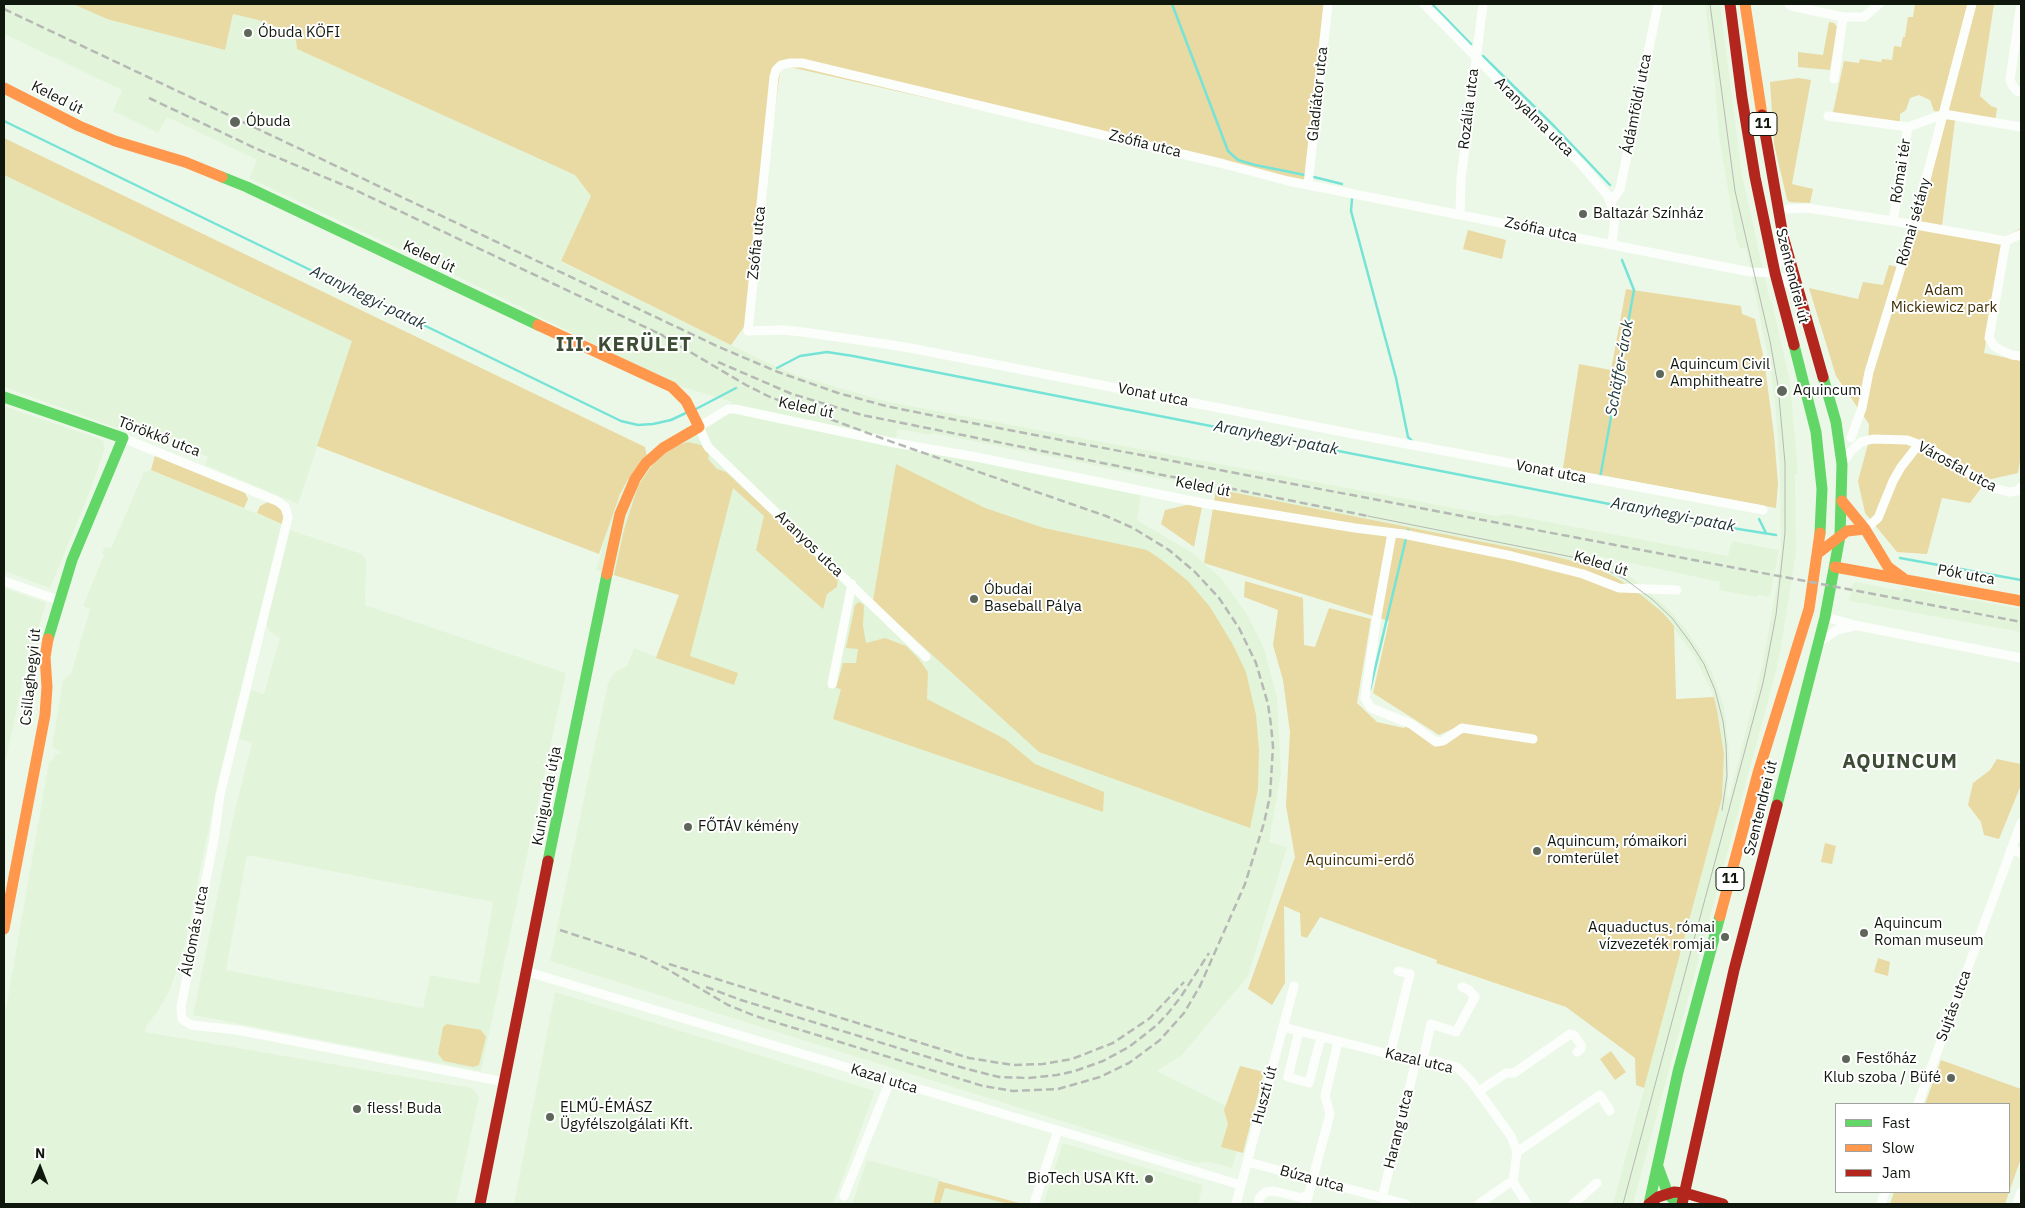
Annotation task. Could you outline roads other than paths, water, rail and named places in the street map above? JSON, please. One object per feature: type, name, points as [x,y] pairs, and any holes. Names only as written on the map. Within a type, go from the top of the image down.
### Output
[{"type":"street","name":"Gladiátor utca","points":[[1308,184],[1328,4]]},
{"type":"street","name":"Aranyalma utca","points":[[1424,4],[1582,165],[1611,202]]},
{"type":"street","name":"Rozália utca","points":[[1460,214],[1461,179],[1483,4]]},
{"type":"street","name":"Ádámföldi utca","points":[[1611,202],[1620,189],[1658,4]]},
{"type":"street","name":"Szentendrei út","points":[[1649,1204],[1678,1072],[1758,772],[1809,609],[1817,554],[1822,498],[1819,452],[1811,407],[1775,273],[1752,162],[1730,4]]},
{"type":"street","name":"Szentendrei út","points":[[1684,1198],[1734,970],[1825,617],[1840,536],[1842,501],[1842,464],[1836,422],[1785,243],[1769,164],[1746,4]]},
{"type":"street","points":[[1789,4],[1843,17],[1864,18],[1879,4]]},
{"type":"street","name":"Római sétány","points":[[1851,438],[1862,408],[1869,372],[1914,225],[1972,4]]},
{"type":"street","points":[[2021,4],[2010,80],[2017,91],[2021,92]]},
{"type":"street","points":[[1834,79],[1843,17]]},
{"type":"street","name":"Zsófia utca","points":[[748,331],[774,77],[776,70],[781,65],[789,62],[802,63],[958,99],[1308,184],[1750,272],[1775,273]]},
{"type":"street","name":"Keled út","points":[[4,88],[79,126],[115,141],[185,162],[247,187],[515,315],[672,387],[686,401],[696,423],[728,409],[735,409],[895,443],[1202,503],[1407,535],[1546,564],[1584,574],[1619,588],[1677,590]]},
{"type":"street","points":[[1908,127],[1944,114],[2021,127]]},
{"type":"street","name":"Római tér","points":[[1788,209],[1807,208],[1893,221],[1908,127],[1828,116]]},
{"type":"street","points":[[1611,202],[1615,218],[1612,245]]},
{"type":"street","points":[[1893,221],[2006,241],[2021,234]]},
{"type":"street","points":[[2006,241],[1989,338],[1994,346],[2001,350],[2012,355],[2021,356]]},
{"type":"street","points":[[1785,243],[1775,273],[1798,291]]},
{"type":"street","name":"Vonat utca","points":[[748,331],[782,330],[803,332],[905,347],[1373,438],[1763,510]]},
{"type":"street","name":"Törökkő utca","points":[[4,397],[123,438],[277,500],[287,512],[288,522]]},
{"type":"street","name":"Aranyos utca","points":[[696,423],[708,448],[926,657]]},
{"type":"street","name":"Kunigunda útja","points":[[480,1204],[528,972],[594,632],[620,514],[634,479],[646,463],[696,423]]},
{"type":"street","name":"Csillaghegyi út","points":[[4,929],[45,715],[47,687],[46,650],[58,600],[72,560],[123,438]]},
{"type":"street","name":"Városfal utca","points":[[1842,464],[1851,451],[1861,442],[1873,439],[1907,440],[1929,448],[1993,488],[2010,492],[2021,487]]},
{"type":"street","points":[[1817,554],[1840,536],[1855,529],[1865,529],[1878,518],[1893,481],[1901,467],[1919,444]]},
{"type":"street","points":[[1842,501],[1865,529],[1888,567],[1905,580]]},
{"type":"street","name":"Áldomás utca","points":[[288,522],[220,795],[214,839],[181,1007],[182,1019],[191,1025],[237,1030],[505,1082]]},
{"type":"street","points":[[1392,533],[1365,698],[1371,708],[1411,724],[1436,742],[1443,741],[1462,728],[1533,739]]},
{"type":"street","points":[[1876,574],[1880,570],[1883,557]]},
{"type":"street","name":"Pók utca","points":[[1835,567],[2021,600]]},
{"type":"street","points":[[4,581],[58,600]]},
{"type":"street","points":[[832,684],[852,584]]},
{"type":"street","points":[[1825,617],[2021,658]]},
{"type":"street","points":[[1818,643],[1837,630],[1856,625]]},
{"type":"street","name":"Sujtás utca","points":[[1918,1103],[2021,823]]},
{"type":"street","points":[[2011,849],[2021,853]]},
{"type":"street","name":"Kazal utca","points":[[528,972],[1241,1185]]},
{"type":"street","points":[[1390,1054],[1410,974],[1398,972]]},
{"type":"street","name":"Huszti út","points":[[1236,1204],[1294,986]]},
{"type":"street","name":"Harang utca","points":[[1382,1198],[1419,1060],[1431,1024],[1456,1032],[1475,998],[1469,990],[1462,987]]},
{"type":"street","name":"Kazal utca","points":[[1283,1027],[1390,1054],[1457,1067],[1479,1091],[1511,1136],[1517,1152]]},
{"type":"street","points":[[1299,1031],[1288,1077],[1309,1083],[1321,1037]]},
{"type":"street","points":[[1479,1091],[1506,1074],[1514,1073],[1570,1034],[1574,1035],[1581,1045],[1581,1049],[1577,1052]]},
{"type":"street","points":[[1306,1204],[1330,1114],[1325,1096],[1338,1042]]},
{"type":"street","points":[[844,1196],[890,1081]]},
{"type":"street","points":[[1527,1204],[1513,1182],[1517,1152],[1600,1096],[1610,1110]]},
{"type":"street","points":[[1034,1204],[1058,1130]]},
{"type":"street","name":"Búza utca","points":[[1248,1162],[1406,1204]]},
{"type":"street","points":[[1658,1167],[1668,1194],[1678,1204]]},
{"type":"street","points":[[1479,1204],[1513,1182]]},
{"type":"street","points":[[1573,1204],[1597,1183]]},
{"type":"street","points":[[1258,1204],[1260,1196],[1266,1192],[1274,1191],[1302,1198],[1308,1195]]},
{"type":"street","points":[[1649,1204],[1658,1197],[1674,1192],[1684,1198],[1723,1204]]},
{"type":"street","points":[[2017,1204],[2021,1192]]},
{"type":"waterway","points":[[1172,4],[1228,151],[1238,160],[1305,175]]},
{"type":"waterway","name":"Schäffer-árok","points":[[1432,4],[1471,44]]},
{"type":"waterway","name":"Schäffer-árok","points":[[1483,56],[1610,185]]},
{"type":"waterway","name":"Aranyhegyi-patak","points":[[4,121],[621,421],[638,425],[653,424],[671,420],[688,412]]},
{"type":"waterway","points":[[1314,177],[1342,184]]},
{"type":"waterway","points":[[1352,199],[1351,211],[1396,378],[1408,437],[1412,441]]},
{"type":"waterway","name":"Schäffer-árok","points":[[1600,478],[1634,290],[1622,260]]},
{"type":"waterway","name":"Aranyhegyi-patak","points":[[777,368],[800,356],[827,352],[853,356],[1732,528],[1776,535]]},
{"type":"waterway","name":"Aranyhegyi-patak","points":[[696,409],[736,388]]},
{"type":"waterway","points":[[1759,519],[1766,533]]},
{"type":"waterway","points":[[1370,690],[1408,530]]},
{"type":"waterway","name":"Aranyhegyi-patak","points":[[1900,558],[2021,580]]},
{"type":"tram line","points":[[1623,1204],[1763,683],[1776,615],[1785,533],[1785,463],[1778,386],[1770,341],[1735,191],[1710,4]]},
{"type":"tram line","points":[[1368,516],[1577,558],[1625,579],[1653,600],[1672,618],[1690,642],[1704,664],[1715,690],[1723,721],[1726,744],[1727,776],[1722,810]]},
{"type":"railway","points":[[4,9],[719,347],[778,372],[838,393],[886,406],[935,416],[2021,622]]},
{"type":"railway","points":[[149,98],[257,149],[353,189],[664,336]]},
{"type":"railway","points":[[560,930],[643,957],[728,1005],[755,1016],[983,1086],[1013,1091],[1058,1089],[1100,1077],[1129,1063],[1160,1040],[1184,1013],[1200,986],[1245,884],[1264,823],[1270,796],[1273,747],[1271,725],[1268,704],[1256,663],[1239,628],[1219,598],[1195,572],[1169,550],[1133,528],[1106,516],[895,443],[770,397],[658,333]]},
{"type":"railway","points":[[718,362],[792,394],[862,415],[1368,516]]},
{"type":"railway","points":[[706,987],[741,1000],[967,1069],[999,1077],[1028,1078],[1075,1071],[1103,1061],[1129,1047],[1157,1025],[1169,1012],[1209,953]]},
{"type":"railway","points":[[669,964],[969,1058],[1013,1065],[1043,1064],[1072,1059],[1113,1043],[1150,1018],[1184,982]]},
{"type":"place","name":"Óbuda KÖFI","points":[[248,33]]},
{"type":"place","name":"Óbuda","points":[[235,122]]},
{"type":"place","name":"Baltazár Színház","points":[[1583,214]]},
{"type":"place","name":"Aquincum Civil Amphitheatre","points":[[1660,374]]},
{"type":"place","name":"Aquincum","points":[[1782,391]]},
{"type":"place","name":"Óbudai Baseball Pálya","points":[[974,599]]},
{"type":"place","name":"FŐTÁV kémény","points":[[688,827]]},
{"type":"place","name":"Aquincum, rómaikori romterület","points":[[1537,851]]},
{"type":"place","name":"Aquincum Roman museum","points":[[1864,933]]},
{"type":"place","name":"Aquaductus, római vízvezeték romjai","points":[[1725,937]]},
{"type":"place","name":"Festőház","points":[[1846,1059]]},
{"type":"place","name":"Klub szoba / Büfé","points":[[1951,1078]]},
{"type":"place","name":"fless! Buda","points":[[357,1109]]},
{"type":"place","name":"ELMŰ-ÉMÁSZ Ügyfélszolgálati Kft.","points":[[550,1117]]},
{"type":"place","name":"BioTech USA Kft.","points":[[1149,1179]]},
{"type":"district","name":"III. KERÜLET","points":[[624,345]]},
{"type":"district","name":"AQUINCUM","points":[[1900,762]]},
{"type":"park label","name":"Adam Mickiewicz park","points":[[1944,300]]},
{"type":"park label","name":"Aquincumi-erdő","points":[[1360,861]]}]
